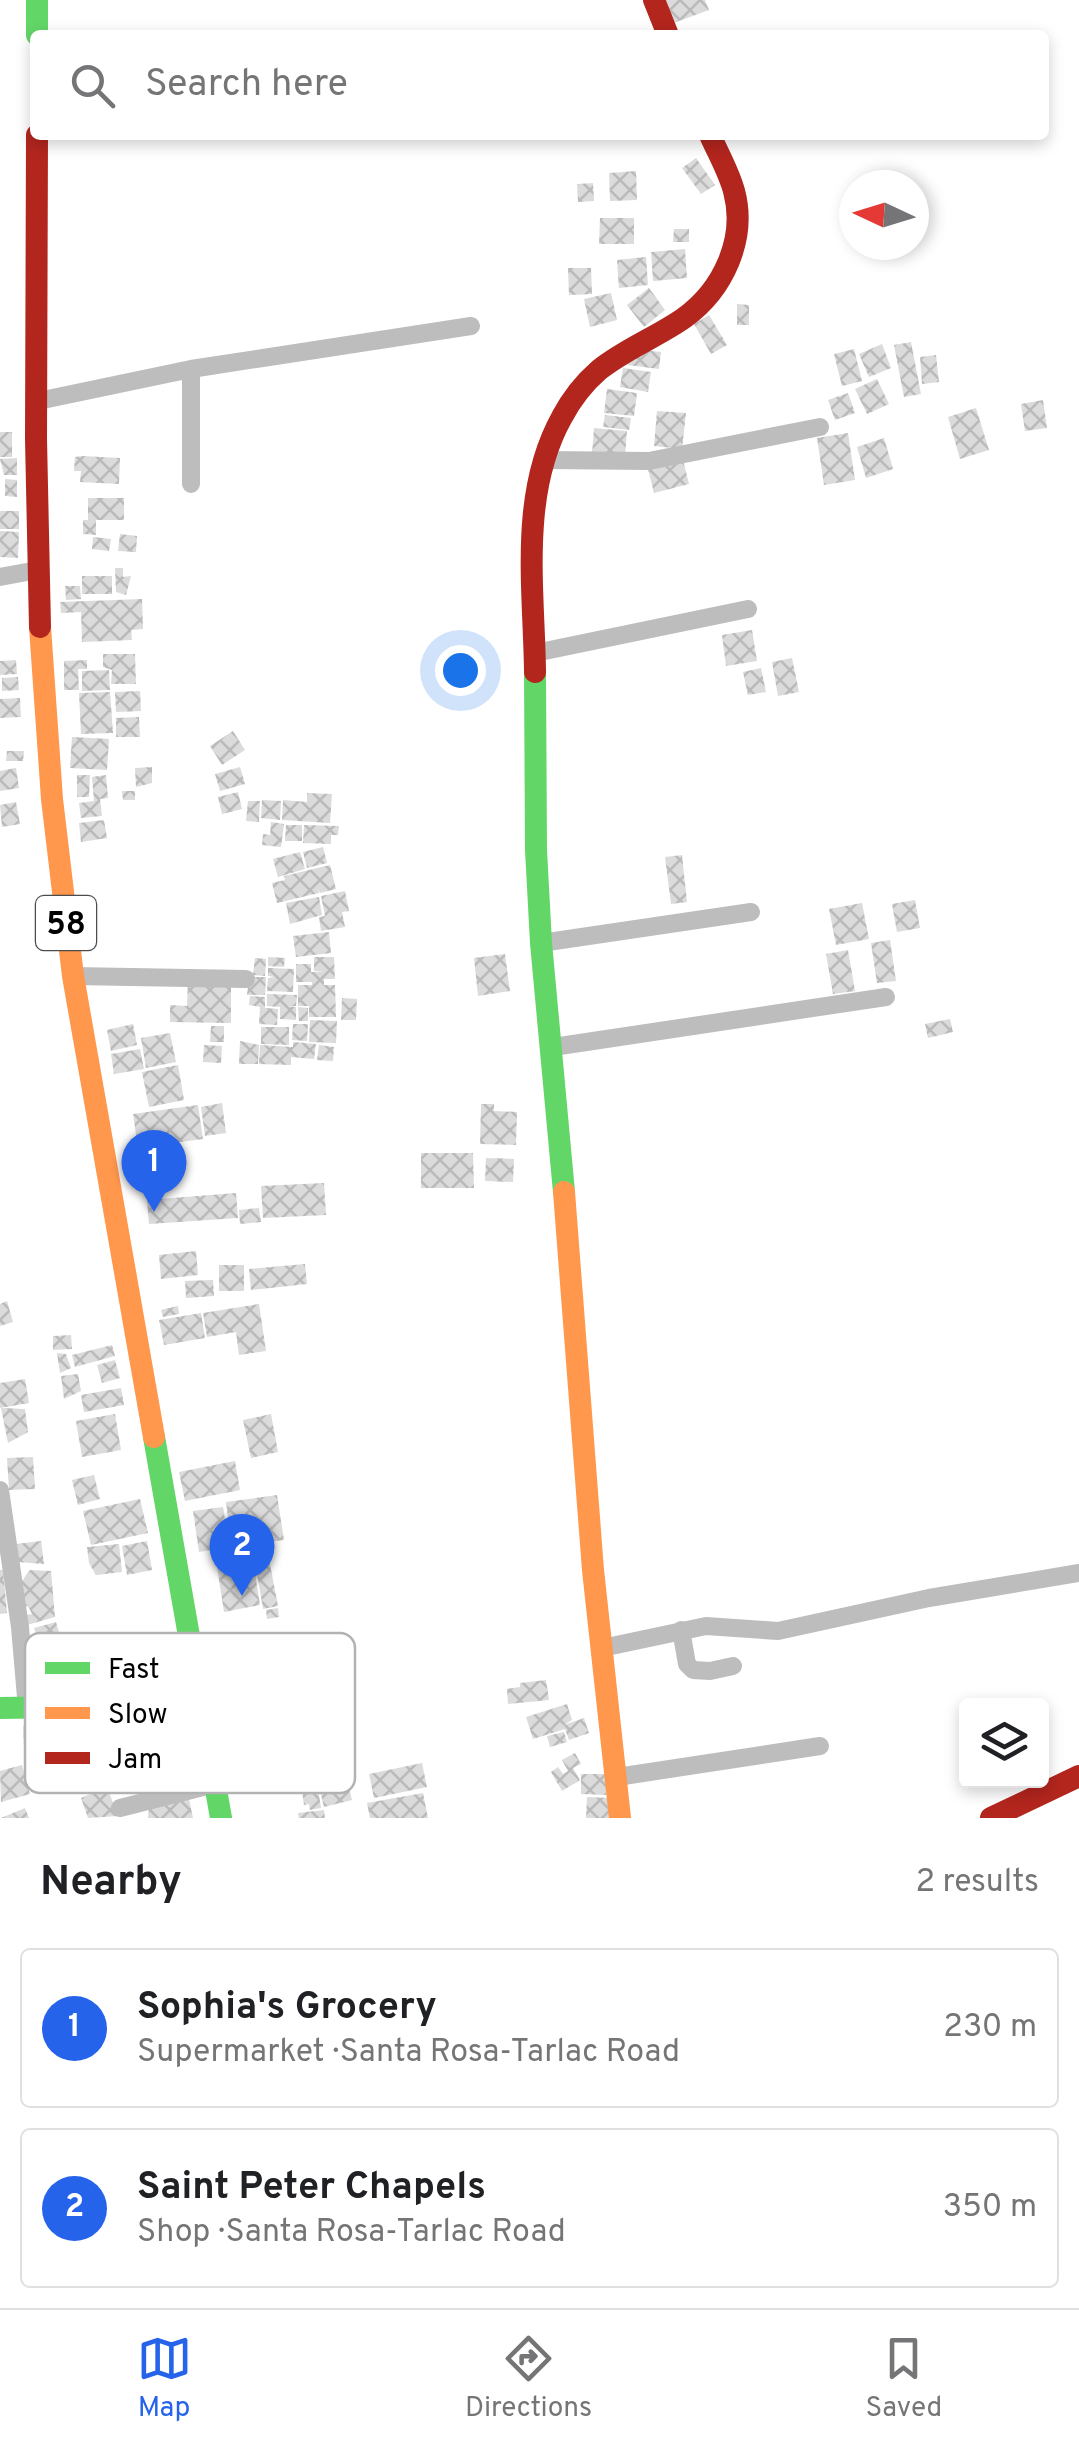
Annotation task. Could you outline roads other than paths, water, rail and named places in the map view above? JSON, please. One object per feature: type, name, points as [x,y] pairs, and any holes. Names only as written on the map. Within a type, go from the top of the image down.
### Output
[{"type":"main road","points":[[37,0],[37,30]]},
{"type":"main road","points":[[654,0],[666,30]]},
{"type":"main road","name":"58","points":[[37,140],[38,570],[49,773],[73,976],[189,1633]]},
{"type":"main road","points":[[620,1818],[541,943],[536,850],[534,502],[545,460],[562,419],[591,379],[690,313],[720,280],[736,244],[737,214],[734,193],[712,140]]},
{"type":"main road","points":[[0,1708],[25,1709]]},
{"type":"main road","points":[[991,1818],[1032,1809],[1079,1776]]},
{"type":"main road","name":"58","points":[[217,1793],[222,1818]]},
{"type":"street","points":[[38,401],[191,369],[471,326]]},
{"type":"street","points":[[191,369],[191,484]]},
{"type":"street","points":[[545,460],[648,461],[820,428]]},
{"type":"street","points":[[0,578],[38,570]]},
{"type":"street","points":[[535,653],[748,609]]},
{"type":"street","points":[[541,943],[752,912]]},
{"type":"street","points":[[73,976],[246,979]]},
{"type":"street","points":[[553,1047],[886,997]]},
{"type":"street","points":[[0,1490],[25,1686]]},
{"type":"street","points":[[602,1648],[681,1630],[721,1626],[778,1632],[966,1591],[1079,1573]]},
{"type":"street","points":[[681,1630],[687,1664],[693,1670],[733,1666]]},
{"type":"street","points":[[617,1777],[820,1746]]},
{"type":"street","points":[[120,1808],[179,1793]]},
{"type":"place","name":"Sophia's Grocery","points":[[154,1212]]},
{"type":"place","name":"Saint Peter Chapels","points":[[242,1596]]}]
